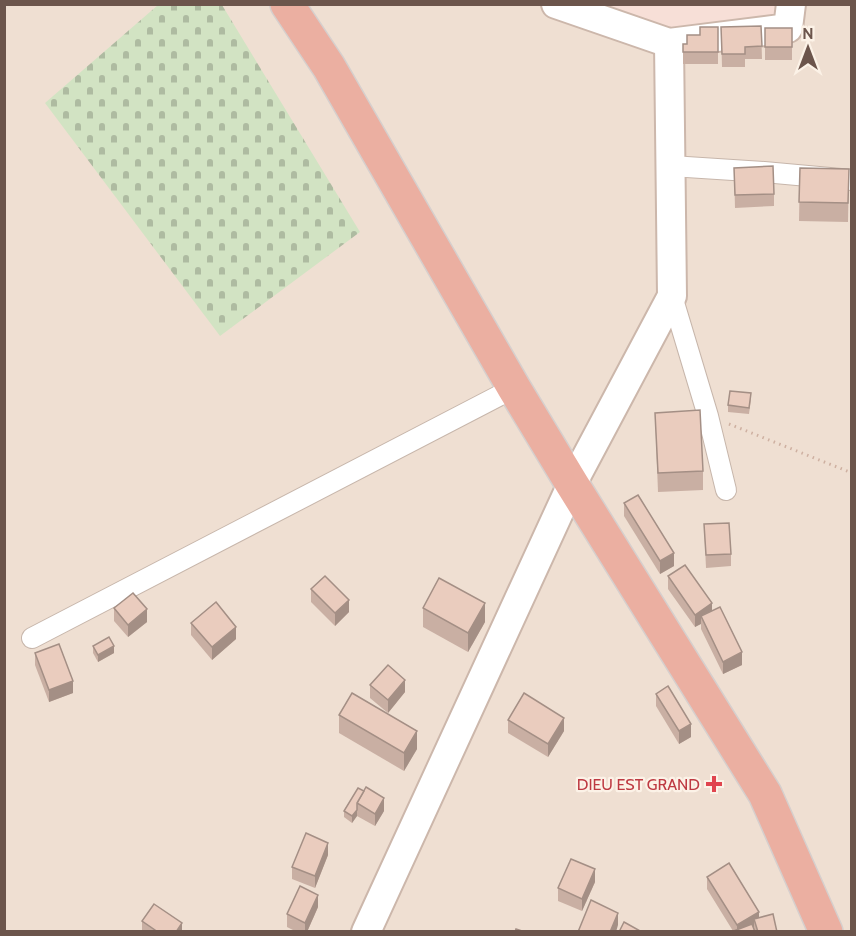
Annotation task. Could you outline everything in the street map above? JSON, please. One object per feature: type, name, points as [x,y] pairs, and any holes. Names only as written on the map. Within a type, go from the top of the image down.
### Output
[{"type":"highway","points":[[287,4],[329,67],[572,484],[765,794],[826,932]]},
{"type":"street","points":[[556,4],[669,43],[788,28],[791,4]]},
{"type":"street","points":[[669,43],[672,296],[708,416],[726,489]]},
{"type":"street","points":[[671,166],[852,180]]},
{"type":"street","points":[[366,932],[572,484],[672,296]]},
{"type":"street","points":[[32,638],[514,388]]},
{"type":"path","points":[[708,416],[852,473]]},
{"type":"shaded area","points":[[5,5],[851,5],[851,931],[5,931]]},
{"type":"shaded area","points":[[574,5],[783,5],[782,21],[668,36]]},
{"type":"green space","points":[[158,5],[222,5],[360,232],[220,336],[45,103]]},
{"type":"building","points":[[761,26],[762,46],[745,47],[745,54],[722,54],[721,27]]},
{"type":"building","points":[[700,27],[718,27],[718,52],[683,52],[683,44],[687,44],[687,35],[700,35]]},
{"type":"building","points":[[765,28],[792,28],[792,47],[765,47]]},
{"type":"building","points":[[773,166],[774,194],[735,195],[734,168]]},
{"type":"building","points":[[800,168],[849,169],[848,203],[799,202]]},
{"type":"building","points":[[730,391],[751,393],[749,408],[728,405]]},
{"type":"building","points":[[700,410],[703,471],[658,473],[655,413]]},
{"type":"building","points":[[638,495],[674,553],[660,561],[624,503]]},
{"type":"building","points":[[729,523],[731,554],[706,555],[704,524]]},
{"type":"building","points":[[685,565],[712,603],[695,615],[668,576]]},
{"type":"building","points":[[325,576],[349,600],[335,613],[311,589]]},
{"type":"building","points":[[439,578],[485,603],[468,633],[423,608]]},
{"type":"building","points":[[133,593],[147,609],[128,625],[114,608]]},
{"type":"building","points":[[216,602],[236,627],[212,647],[191,623]]},
{"type":"building","points":[[720,607],[742,652],[723,662],[701,616]]},
{"type":"building","points":[[109,637],[114,646],[98,655],[93,646]]},
{"type":"building","points":[[59,644],[73,681],[49,690],[35,653]]},
{"type":"building","points":[[388,665],[405,680],[388,700],[370,685]]},
{"type":"building","points":[[668,686],[691,724],[679,731],[656,694]]},
{"type":"building","points":[[352,693],[417,731],[404,753],[339,715]]},
{"type":"building","points":[[524,693],[564,718],[548,744],[508,720]]},
{"type":"building","points":[[366,787],[384,798],[375,814],[357,803]]},
{"type":"building","points":[[358,788],[364,791],[357,803],[357,810],[352,816],[344,811]]},
{"type":"building","points":[[306,833],[328,843],[315,876],[292,867]]},
{"type":"building","points":[[571,859],[595,869],[582,899],[558,888]]},
{"type":"building","points":[[729,863],[759,912],[737,925],[707,877]]},
{"type":"building","points":[[300,886],[318,895],[305,923],[287,914]]},
{"type":"building","points":[[591,900],[618,913],[610,932],[578,932]]},
{"type":"building","points":[[154,904],[182,923],[176,932],[158,932],[142,921]]},
{"type":"building","points":[[773,914],[777,932],[758,932],[754,919]]},
{"type":"building","points":[[624,922],[642,932],[619,932]]},
{"type":"building","points":[[752,924],[755,932],[731,932]]},
{"type":"place","name":"DIEU EST GRAND","points":[[714,784]]}]
